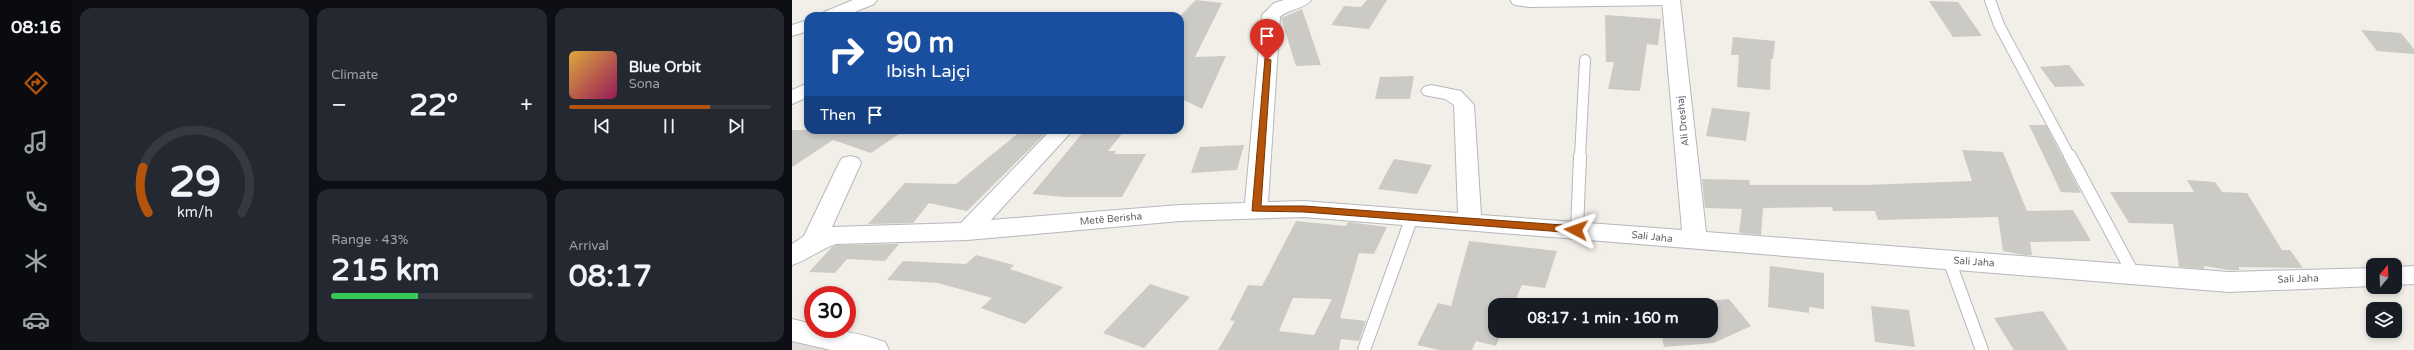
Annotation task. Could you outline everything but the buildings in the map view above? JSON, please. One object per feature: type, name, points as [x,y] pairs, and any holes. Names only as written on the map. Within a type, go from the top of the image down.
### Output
[{"type":"street","points":[[840,12],[868,0]]},
{"type":"street","points":[[1256,209],[1271,15],[1280,7],[1302,0]]},
{"type":"street","name":"Ali Dreshaj","points":[[1671,0],[1695,241]]},
{"type":"street","points":[[792,31],[804,26]]},
{"type":"street","points":[[792,98],[804,91]]},
{"type":"street","points":[[1431,91],[1453,94],[1461,98],[1464,105],[1470,221]]},
{"type":"street","points":[[967,231],[1059,134]]},
{"type":"street","points":[[813,242],[850,163]]},
{"type":"street","name":"Sali Jaha","points":[[1256,209],[1304,209],[1470,221],[1695,241],[2229,282],[2366,277]]},
{"type":"street","name":"Metë Berisha","points":[[792,256],[813,242],[834,235],[967,231],[1256,209]]},
{"type":"street","points":[[2402,276],[2414,276]]},
{"type":"street","points":[[792,330],[876,350]]},
{"type":"lane","points":[[1516,0],[1529,2],[1671,0]]},
{"type":"lane","points":[[1990,0],[1999,25],[2134,274]]},
{"type":"lane","points":[[1576,230],[1585,60]]},
{"type":"lane","points":[[1364,350],[1412,217]]},
{"type":"lane","points":[[1949,260],[1982,350]]},
{"type":"shaded area","points":[[792,330],[804,333],[804,338],[826,338],[876,350],[792,350]]},
{"type":"route","points":[[1267,60],[1256,209],[1304,209],[1576,230]]}]
